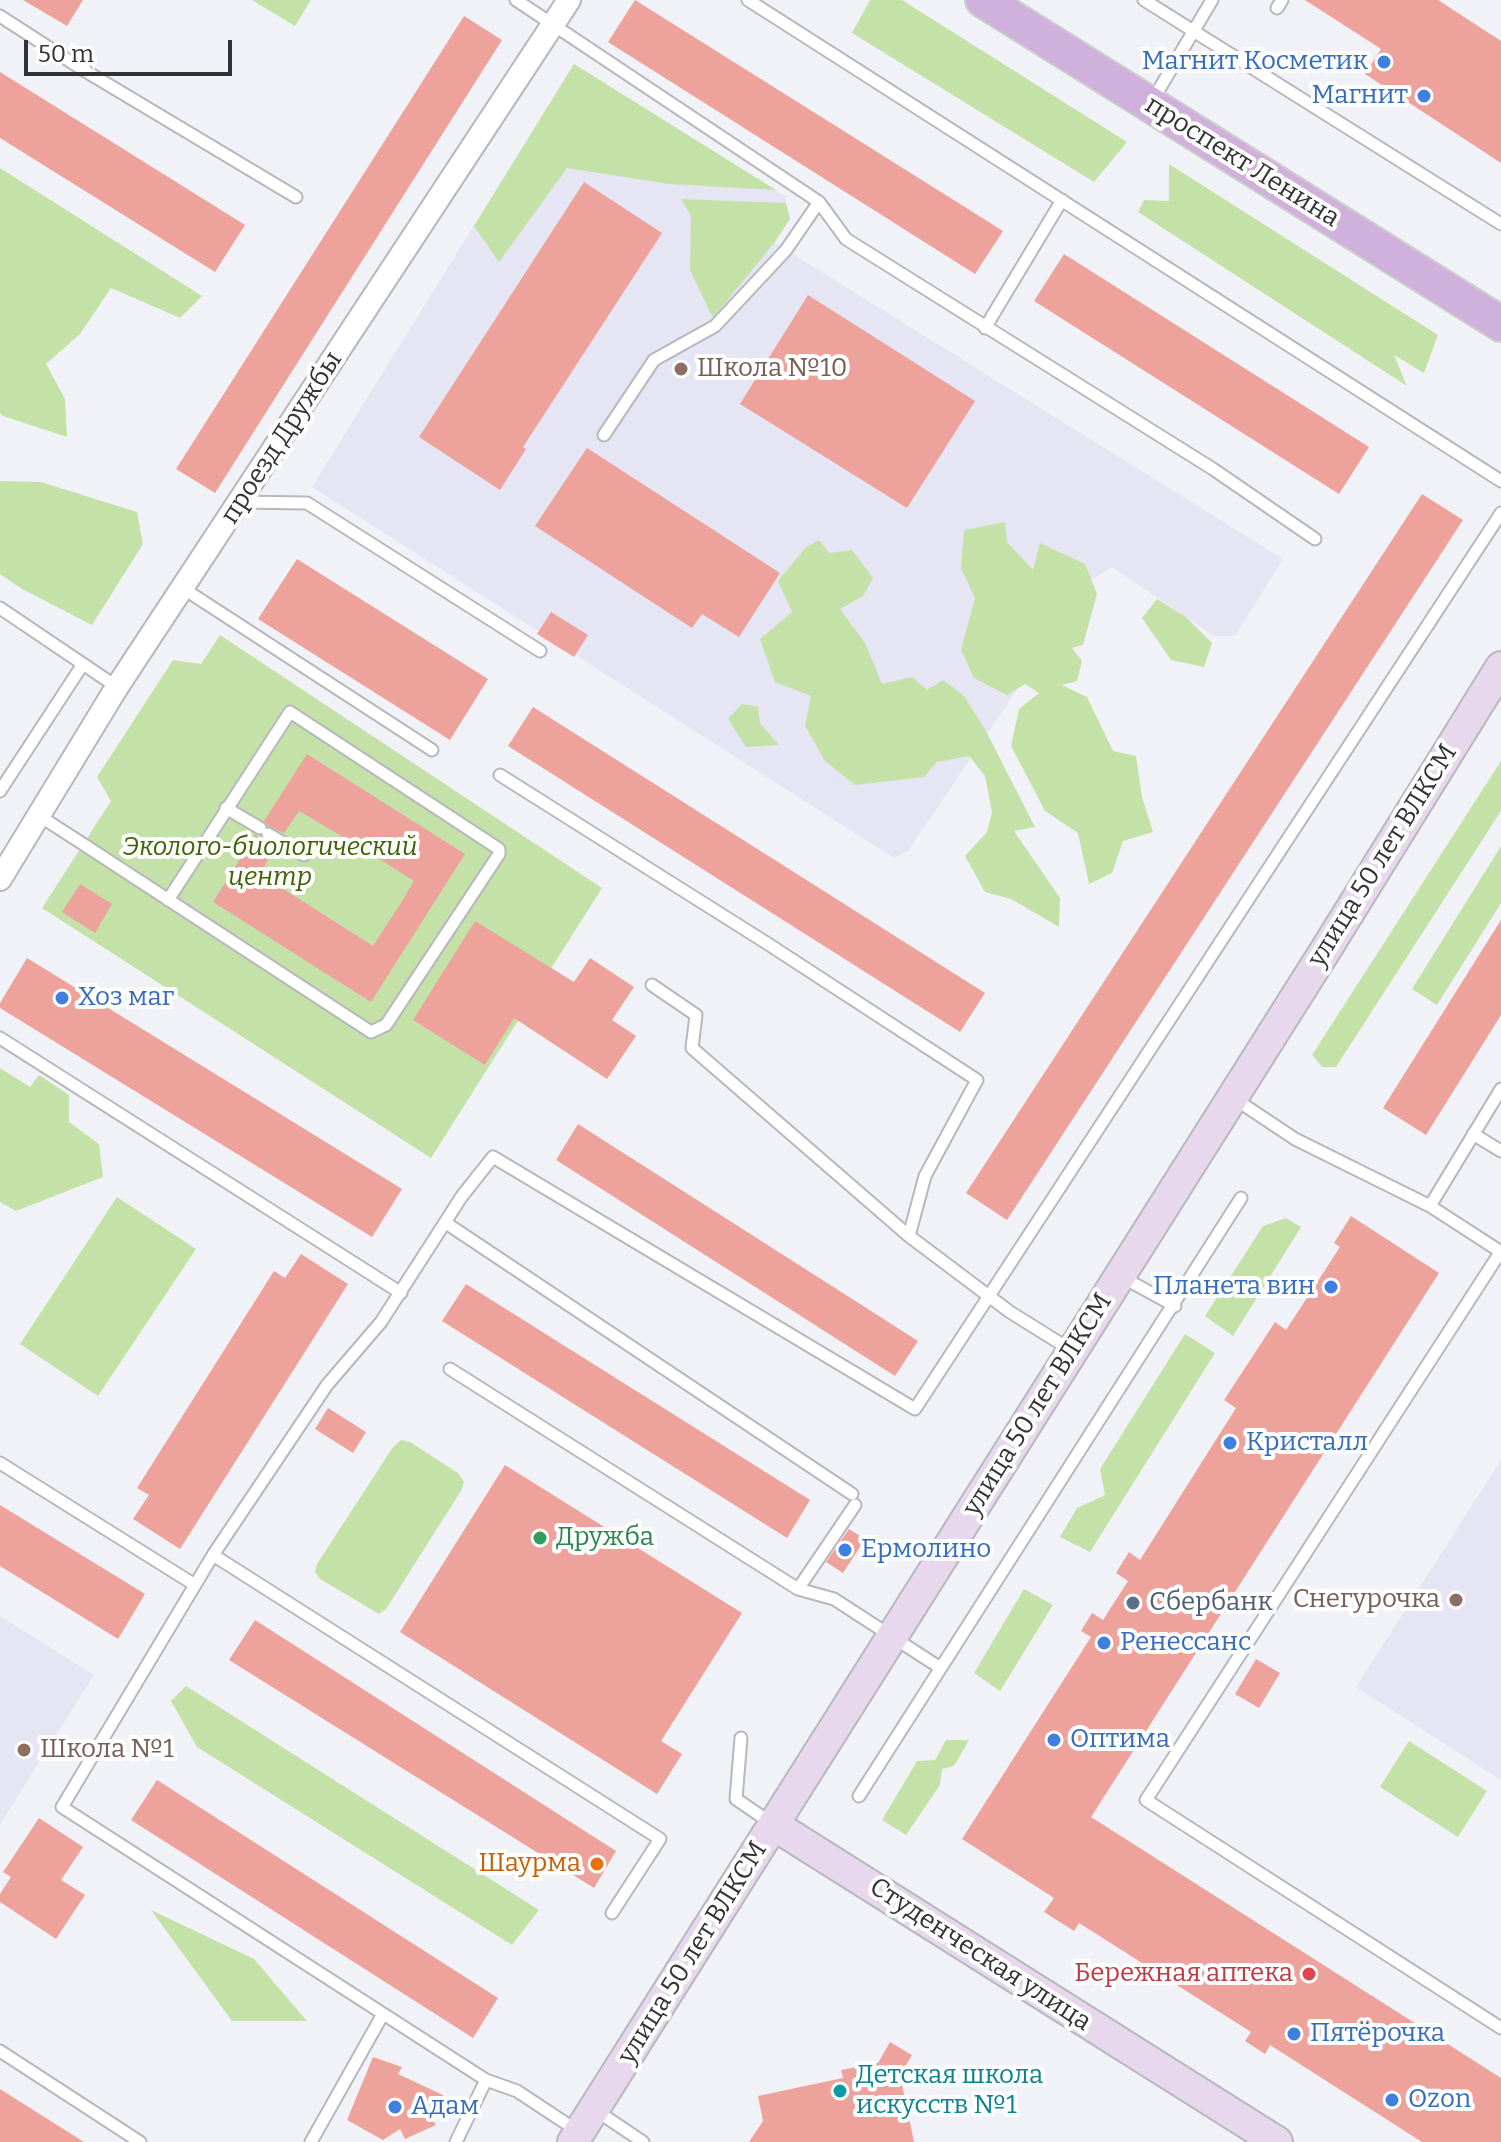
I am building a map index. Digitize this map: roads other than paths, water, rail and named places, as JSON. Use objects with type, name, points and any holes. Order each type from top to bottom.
[{"type":"main road","name":"проспект Ленина","points":[[983,0],[1501,324]]},
{"type":"main road","name":"улица 50 лет ВЛКСМ","points":[[582,2128],[1501,667]]},
{"type":"main road","name":"Студенческая улица","points":[[774,1825],[1277,2142]]},
{"type":"street","name":"проезд Дружбы","points":[[2,870],[117,687],[569,0]]},
{"type":"lane","points":[[516,0],[819,202],[846,239],[1213,469],[1315,539]]},
{"type":"lane","points":[[748,0],[1501,481]]},
{"type":"lane","points":[[1144,0],[1501,224]]},
{"type":"lane","points":[[1150,104],[1212,0]]},
{"type":"lane","points":[[0,16],[82,69],[296,197]]},
{"type":"lane","points":[[985,328],[1062,200]]},
{"type":"lane","points":[[604,435],[654,360],[715,326],[786,250],[819,202]]},
{"type":"lane","points":[[239,502],[307,503],[540,651]]},
{"type":"lane","points":[[643,2142],[582,2128],[517,2091],[486,2080],[62,1807],[213,1555],[327,1385],[381,1322],[462,1196],[493,1157],[915,1409],[1501,513]]},
{"type":"lane","points":[[184,589],[432,750]]},
{"type":"lane","points":[[0,608],[117,687]]},
{"type":"lane","points":[[0,791],[83,664]]},
{"type":"lane","points":[[38,815],[168,900],[371,1032],[386,1025],[499,852],[497,847],[292,712],[287,713],[168,900]]},
{"type":"lane","points":[[500,775],[977,1080],[925,1176],[909,1236]]},
{"type":"lane","points":[[226,808],[304,855]]},
{"type":"lane","points":[[652,985],[696,1015],[692,1048],[909,1236],[989,1297],[1072,1351]]},
{"type":"lane","points":[[0,1038],[401,1293]]},
{"type":"lane","points":[[1430,1206],[1501,1089]]},
{"type":"lane","points":[[1232,1097],[1295,1139],[1430,1206],[1501,1252],[1146,1800],[1501,2028]]},
{"type":"lane","points":[[1473,1134],[1501,1151]]},
{"type":"lane","points":[[859,1796],[939,1667],[1175,1306],[1241,1198]]},
{"type":"lane","points":[[446,1223],[854,1500],[798,1589]]},
{"type":"lane","points":[[1120,1276],[1175,1306]]},
{"type":"lane","points":[[450,1369],[798,1589],[834,1599],[939,1667]]},
{"type":"lane","points":[[0,1463],[195,1585]]},
{"type":"lane","points":[[213,1555],[660,1839],[612,1913]]},
{"type":"lane","name":"Студенческая улица","points":[[741,1738],[736,1799],[774,1825]]},
{"type":"lane","points":[[311,2142],[383,2014]]},
{"type":"lane","points":[[0,2051],[140,2142]]},
{"type":"lane","points":[[456,2142],[486,2080]]},
{"type":"place","name":"Магнит Косметик","points":[[1384,62]]},
{"type":"place","name":"Магнит","points":[[1424,96]]},
{"type":"place","name":"Школа №10","points":[[681,369]]},
{"type":"place","name":"Хоз маг","points":[[62,998]]},
{"type":"place","name":"Планета вин","points":[[1331,1287]]},
{"type":"place","name":"Кристалл","points":[[1230,1443]]},
{"type":"place","name":"Дружба","points":[[540,1538]]},
{"type":"place","name":"Ермолино","points":[[845,1550]]},
{"type":"place","name":"Снегурочка","points":[[1456,1600]]},
{"type":"place","name":"Сбербанк","points":[[1133,1603]]},
{"type":"place","name":"Ренессанс","points":[[1104,1643]]},
{"type":"place","name":"Оптима","points":[[1054,1740]]},
{"type":"place","name":"Школа №1","points":[[24,1750]]},
{"type":"place","name":"Шаурма","points":[[597,1864]]},
{"type":"place","name":"Бережная аптека","points":[[1309,1974]]},
{"type":"place","name":"Пятёрочка","points":[[1294,2034]]},
{"type":"place","name":"Детская школа искусств №1","points":[[840,2091]]},
{"type":"place","name":"Ozon","points":[[1392,2100]]},
{"type":"place","name":"Адам","points":[[395,2107]]},
{"type":"park label","name":"Эколого-биологический центр","points":[[270,863]]}]
